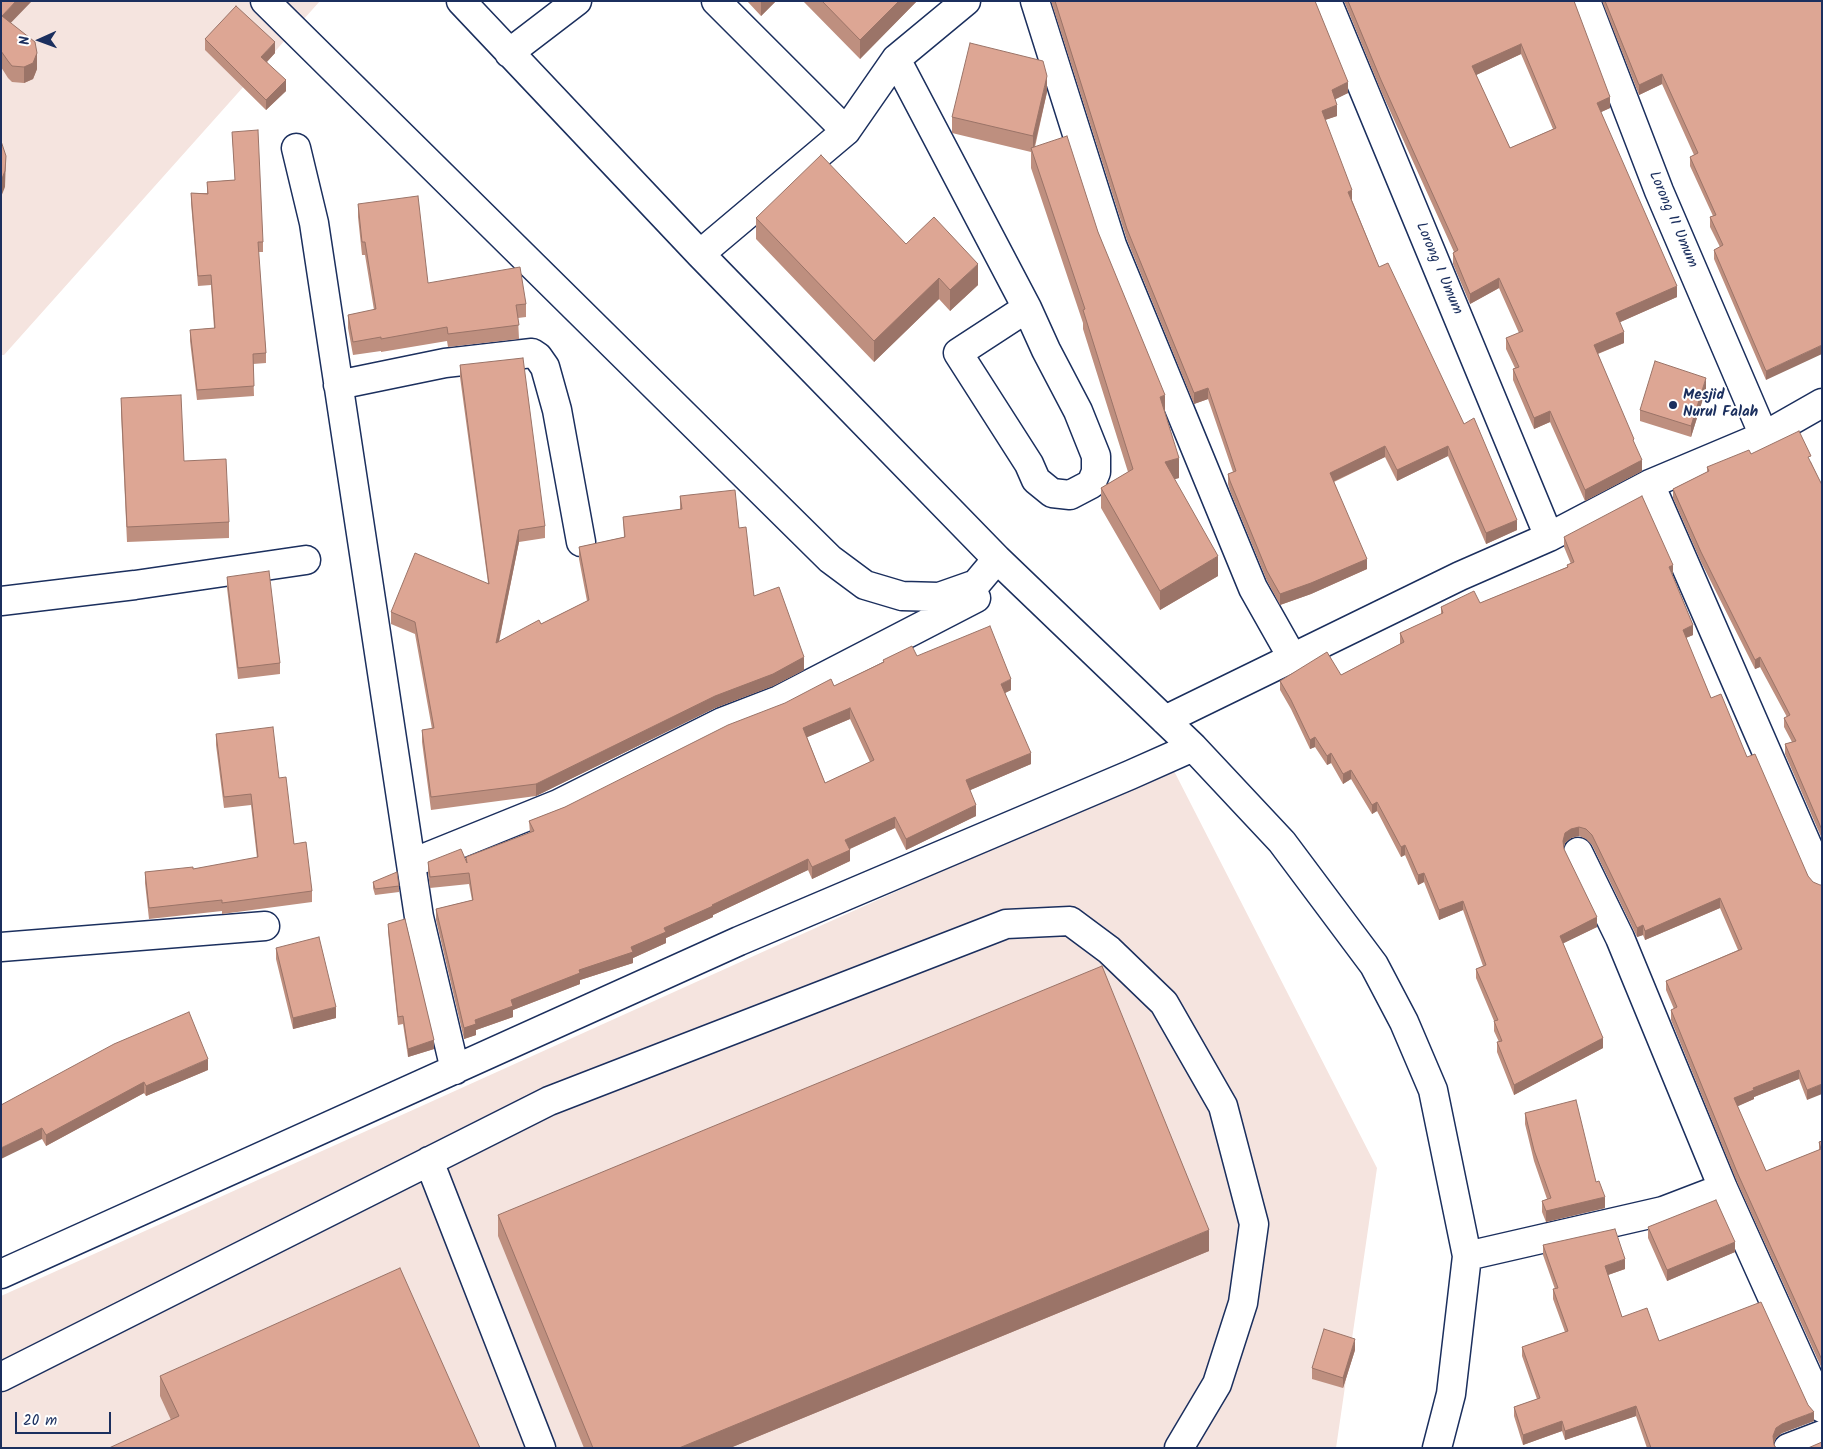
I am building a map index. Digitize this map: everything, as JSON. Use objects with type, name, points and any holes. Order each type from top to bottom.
[{"type":"street","points":[[265,1],[830,558],[865,585],[902,596],[938,597],[976,584],[997,559]]},
{"type":"street","points":[[461,1],[700,254],[997,559],[1193,747],[1282,842],[1374,965],[1404,1022],[1433,1090],[1467,1256],[1451,1394],[1439,1446]]},
{"type":"street","points":[[509,53],[577,1]]},
{"type":"street","points":[[716,1],[846,131]]},
{"type":"street","points":[[700,254],[846,131],[896,59],[966,1]]},
{"type":"street","points":[[1035,1],[1112,245],[1254,588],[1292,657]]},
{"type":"street","name":"Lorong I Umum","points":[[1327,1],[1549,537]]},
{"type":"street","name":"Lorong II Umum","points":[[1586,1],[1659,191],[1764,436]]},
{"type":"street","points":[[896,59],[1027,308],[1046,350],[1078,411],[1096,456],[1096,472],[1091,484],[1070,495],[1052,493],[1036,480],[1029,464],[958,353],[1027,308]]},
{"type":"street","points":[[296,148],[314,223],[419,917],[455,1070]]},
{"type":"street","points":[[338,385],[445,363],[532,353],[538,357],[545,367],[557,410],[581,542]]},
{"type":"street","points":[[1166,720],[1460,576],[1549,537],[1650,484],[1764,436],[1822,403]]},
{"type":"street","points":[[1650,484],[1822,880]]},
{"type":"street","points":[[1,601],[135,586],[306,560]]},
{"type":"street","points":[[412,863],[558,804],[722,722],[779,700],[1016,577]]},
{"type":"street","points":[[1,1274],[739,941],[1193,747]]},
{"type":"street","points":[[1578,852],[1620,938],[1724,1188],[1822,1408]]},
{"type":"street","points":[[1,1377],[549,1101],[1006,924],[1070,921],[1109,950],[1164,1003],[1223,1106],[1254,1224],[1243,1303],[1217,1384],[1180,1448]]},
{"type":"street","points":[[1,947],[266,926]]},
{"type":"street","points":[[429,1161],[540,1448]]},
{"type":"street","points":[[1467,1256],[1663,1211],[1724,1188]]},
{"type":"street","points":[[1788,1448],[1822,1435]]},
{"type":"shaded area","points":[[1,1],[320,1],[4,355],[1,355]]},
{"type":"shaded area","points":[[1172,767],[1377,1168],[1336,1448],[1,1448],[1,1296]]},
{"type":"building","points":[[1,1],[16,1],[2,16],[35,42],[37,53],[33,63],[24,67],[12,66],[1,51]]},
{"type":"building","points":[[822,1],[899,1],[860,40]]},
{"type":"building","points":[[1055,1],[1315,1],[1348,82],[1332,90],[1337,105],[1322,111],[1352,190],[1348,192],[1379,267],[1388,263],[1464,424],[1474,418],[1517,520],[1486,533],[1448,446],[1397,470],[1385,446],[1330,473],[1367,559],[1280,594],[1267,571],[1230,481],[1228,474],[1236,471],[1208,388],[1194,393],[1127,229]]},
{"type":"building","points":[[1348,1],[1574,1],[1610,97],[1597,103],[1677,286],[1616,313],[1624,332],[1594,345],[1642,460],[1585,490],[1550,411],[1534,418],[1513,369],[1519,367],[1506,338],[1523,331],[1499,278],[1470,294],[1453,253],[1458,250],[1381,80]],"holes":[[[1521,44],[1556,128],[1510,148],[1472,66]]]},
{"type":"building","points":[[1605,1],[1822,1],[1822,345],[1766,371],[1714,250],[1723,245],[1710,217],[1716,215],[1690,157],[1698,153],[1662,74],[1639,85]]},
{"type":"building","points":[[236,6],[275,42],[261,57],[286,80],[266,100],[205,39]]},
{"type":"building","points":[[970,43],[1043,61],[1047,76],[1033,136],[952,117]]},
{"type":"building","points":[[258,130],[263,242],[258,242],[266,353],[253,354],[254,386],[197,390],[190,330],[215,328],[211,275],[198,276],[191,193],[208,194],[207,182],[235,180],[232,132]]},
{"type":"building","points":[[1067,136],[1098,232],[1165,395],[1160,397],[1179,458],[1165,462],[1218,556],[1160,591],[1101,488],[1133,469],[1083,310],[1085,309],[1031,148]]},
{"type":"building","points":[[1,141],[6,156],[5,171],[1,181]]},
{"type":"building","points":[[821,155],[906,244],[934,217],[978,264],[950,290],[939,278],[874,341],[756,218]]},
{"type":"building","points":[[418,196],[428,283],[520,267],[526,304],[516,305],[519,325],[448,334],[447,327],[353,342],[348,315],[376,309],[365,242],[362,242],[358,204]]},
{"type":"building","points":[[523,358],[545,526],[519,530],[496,643],[539,620],[541,624],[589,600],[579,547],[625,537],[623,517],[682,509],[680,496],[735,490],[739,528],[746,527],[754,596],[779,587],[804,657],[773,674],[715,696],[536,784],[431,797],[422,730],[434,728],[415,622],[391,612],[415,553],[489,584],[460,365]]},
{"type":"building","name":"Mesjid Nurul Falah","points":[[1655,361],[1706,378],[1691,426],[1640,410]]},
{"type":"building","points":[[181,395],[184,461],[226,459],[229,522],[127,527],[121,398]]},
{"type":"building","points":[[1799,431],[1811,456],[1808,457],[1822,485],[1822,830],[1785,744],[1796,741],[1784,718],[1790,715],[1760,657],[1755,660],[1701,552],[1673,489],[1709,471],[1707,467],[1749,450],[1751,454]]},
{"type":"building","points":[[1642,496],[1673,565],[1669,567],[1693,625],[1683,630],[1711,698],[1721,694],[1747,757],[1755,754],[1808,876],[1813,882],[1822,885],[1822,1084],[1807,1090],[1799,1070],[1753,1088],[1754,1090],[1734,1098],[1766,1171],[1821,1149],[1819,1142],[1822,1141],[1822,1360],[1737,1172],[1671,1010],[1677,1007],[1666,981],[1742,949],[1720,898],[1645,931],[1643,925],[1637,928],[1592,835],[1586,829],[1579,827],[1565,833],[1564,849],[1597,917],[1560,936],[1603,1038],[1514,1085],[1497,1042],[1502,1041],[1494,1021],[1498,1020],[1476,969],[1486,965],[1463,901],[1439,910],[1424,873],[1418,875],[1405,845],[1401,847],[1377,802],[1372,805],[1351,770],[1343,774],[1331,753],[1327,756],[1315,737],[1310,740],[1280,681],[1327,652],[1341,675],[1404,642],[1400,633],[1443,613],[1441,607],[1474,591],[1480,603],[1568,567],[1567,565],[1574,562],[1564,537]]},
{"type":"building","points":[[269,571],[280,663],[238,668],[227,577]]},
{"type":"building","points":[[990,626],[1011,679],[1001,684],[1031,753],[966,780],[976,805],[906,839],[895,817],[845,840],[850,850],[812,867],[808,859],[664,928],[666,932],[631,947],[633,952],[579,970],[580,973],[511,1000],[513,1006],[475,1020],[476,1024],[464,1028],[436,909],[473,900],[469,873],[430,877],[428,862],[461,849],[467,863],[466,857],[534,831],[529,821],[565,807],[728,725],[785,703],[831,679],[834,686],[912,646],[917,656]],"holes":[[[850,708],[874,760],[825,783],[803,728]]]},
{"type":"building","points":[[273,727],[279,778],[286,777],[294,844],[306,842],[312,891],[222,903],[222,900],[149,908],[145,872],[193,867],[193,869],[258,857],[251,794],[224,797],[216,734]]},
{"type":"building","points":[[397,872],[399,886],[375,889],[373,882]]},
{"type":"building","points":[[405,919],[434,1040],[408,1049],[403,1016],[398,1017],[388,924]]},
{"type":"building","points":[[319,937],[336,1007],[293,1018],[276,948]]},
{"type":"building","points":[[1102,966],[1209,1230],[679,1448],[593,1448],[498,1215]]},
{"type":"building","points":[[189,1012],[208,1059],[146,1086],[144,1082],[46,1135],[42,1128],[1,1148],[1,1105],[114,1044]]},
{"type":"building","points":[[1576,1100],[1596,1182],[1599,1181],[1605,1197],[1546,1211],[1542,1201],[1551,1198],[1534,1150],[1525,1113]]},
{"type":"building","points":[[1716,1200],[1735,1242],[1667,1270],[1648,1227]]},
{"type":"building","points":[[1615,1229],[1625,1259],[1605,1266],[1622,1317],[1647,1308],[1659,1341],[1761,1302],[1808,1405],[1814,1412],[1776,1428],[1773,1436],[1776,1448],[1651,1448],[1636,1406],[1565,1431],[1562,1421],[1523,1435],[1514,1407],[1540,1398],[1522,1347],[1568,1331],[1553,1289],[1558,1288],[1543,1245]]},
{"type":"building","points":[[400,1268],[480,1448],[109,1448],[179,1416],[160,1376]]},
{"type":"building","points":[[1324,1329],[1355,1339],[1343,1378],[1312,1368]]},
{"type":"building","points":[[1822,1442],[1822,1448],[1808,1448]]},
{"type":"place","name":"Mesjid Nurul Falah","points":[[1673,405]]}]
